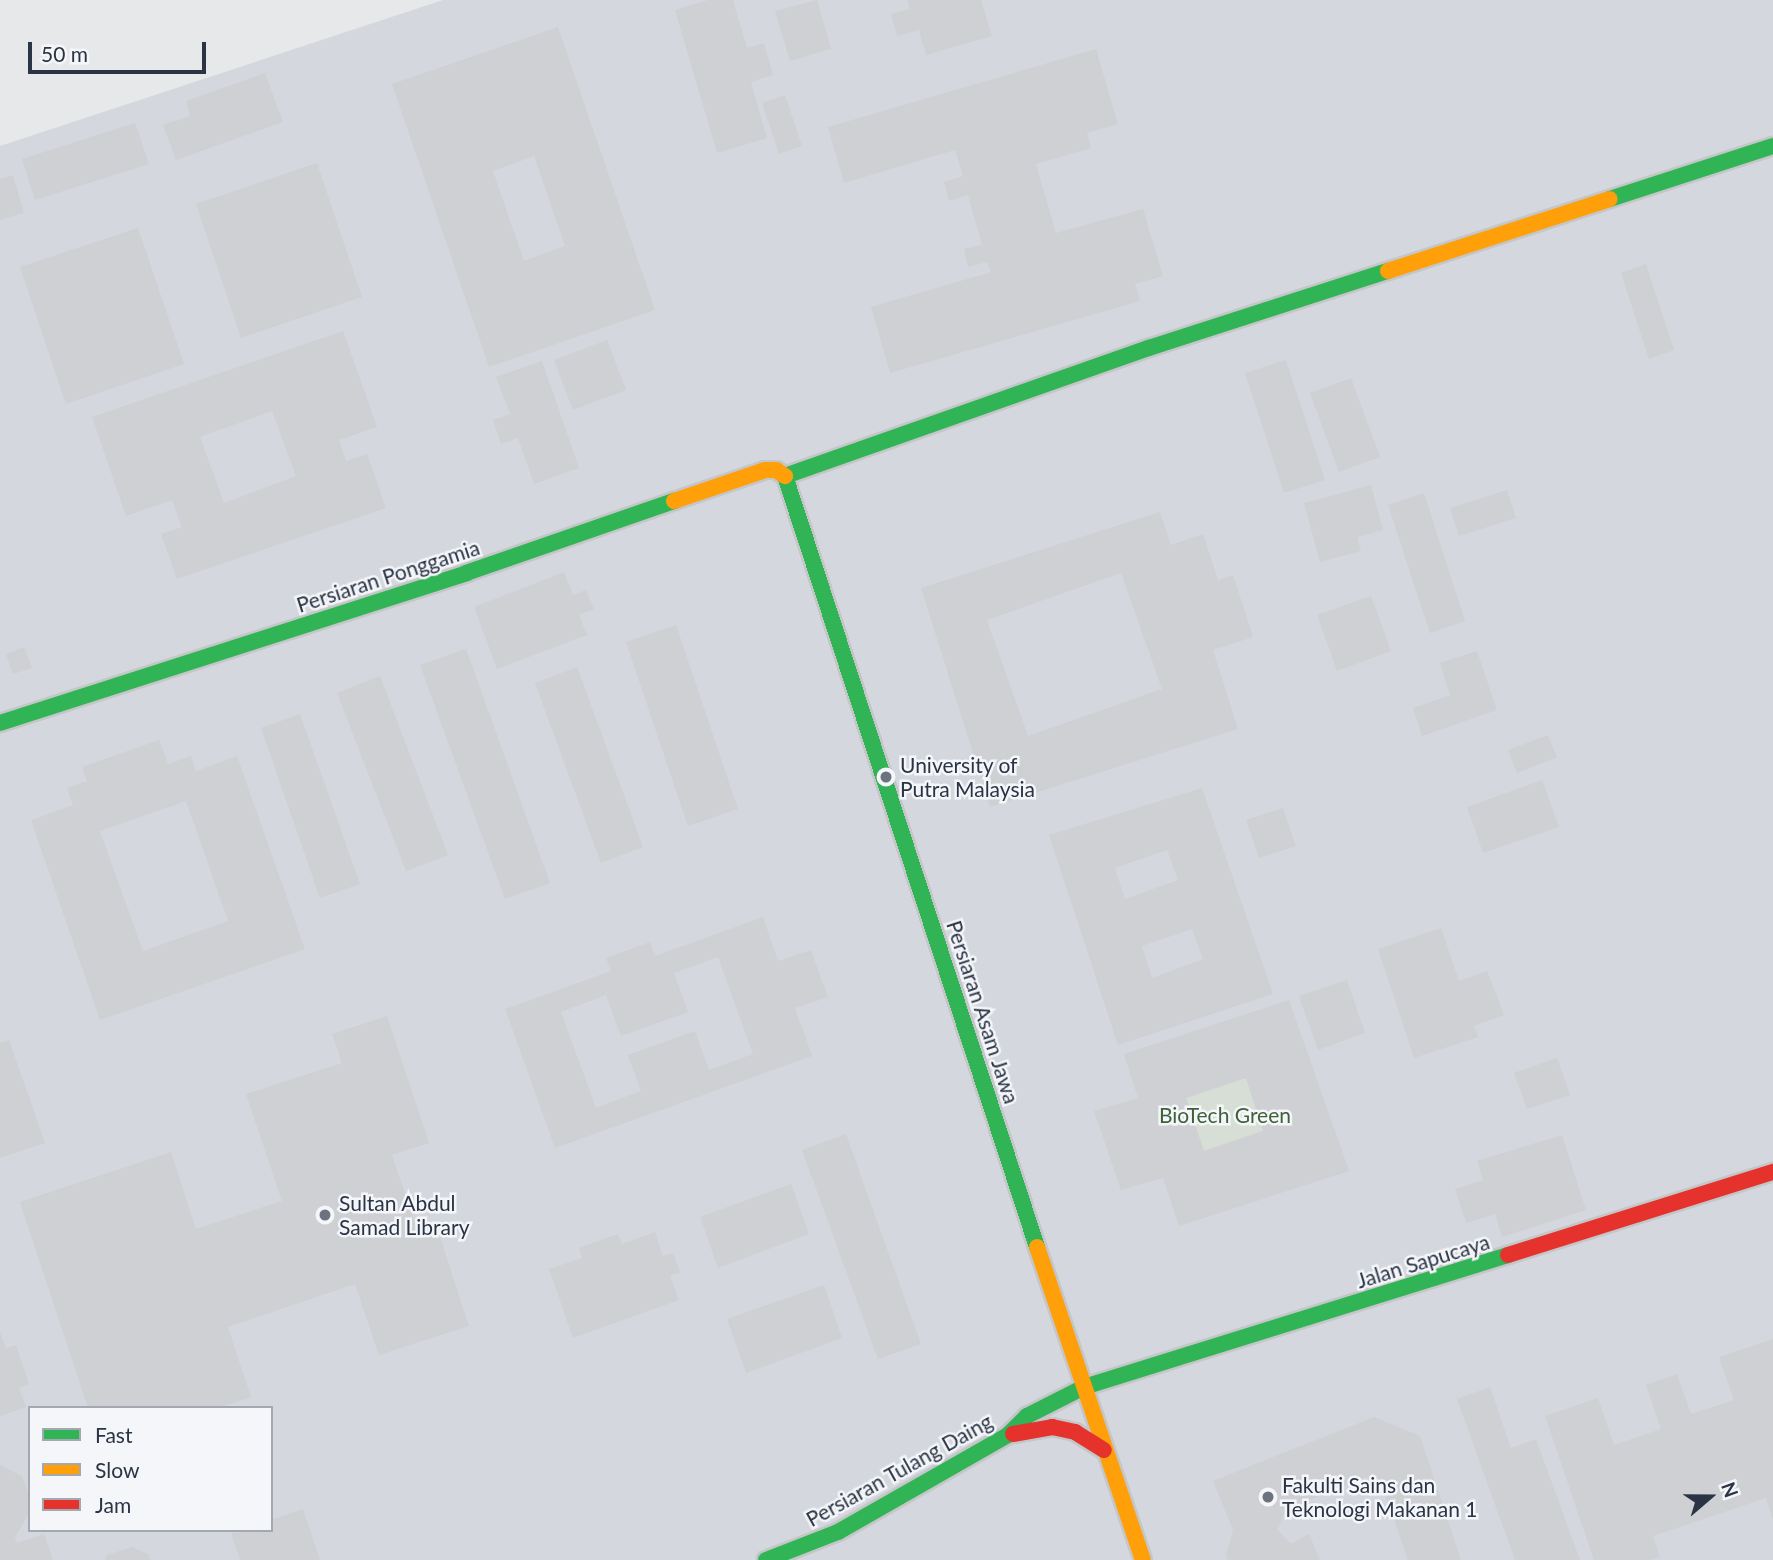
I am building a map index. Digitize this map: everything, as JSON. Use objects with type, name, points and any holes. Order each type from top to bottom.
[{"type":"street","points":[[785,476],[1149,348],[1773,146]]},
{"type":"street","name":"Persiaran Ponggamia","points":[[0,723],[429,585],[765,470],[776,470],[785,476]]},
{"type":"street","name":"Persiaran Asam Jawa","points":[[785,476],[1104,1450],[1143,1560]]},
{"type":"street","name":"Jalan Sapucaya","points":[[1084,1387],[1773,1172]]},
{"type":"street","name":"Persiaran Tulang Daing","points":[[766,1560],[838,1532],[1008,1435],[1027,1416],[1084,1387]]},
{"type":"street","points":[[1008,1435],[1052,1427],[1075,1432],[1104,1450]]},
{"type":"shaded area","name":"University of Putra Malaysia","points":[[443,0],[1773,0],[1773,1560],[0,1560],[0,146]]},
{"type":"green space","name":"BioTech Green","points":[[1246,1078],[1263,1131],[1204,1151],[1186,1098]]},
{"type":"building","points":[[708,0],[733,0],[747,48],[764,43],[773,75],[751,82],[767,138],[717,153],[675,10]]},
{"type":"building","points":[[817,0],[831,49],[790,61],[775,11]]},
{"type":"building","points":[[907,0],[981,0],[992,36],[926,55],[919,30],[897,36],[891,14],[910,9]]},
{"type":"building","points":[[558,27],[655,310],[489,367],[392,84]],"holes":[[[534,156],[565,246],[524,261],[493,171]]]},
{"type":"building","points":[[1096,49],[1118,124],[1087,133],[1091,148],[1036,164],[1056,233],[1143,209],[1163,276],[1135,284],[1140,301],[890,373],[871,307],[991,272],[987,262],[968,267],[964,249],[982,245],[968,195],[949,201],[944,182],[963,176],[955,150],[844,183],[828,127]]},
{"type":"building","points":[[265,73],[283,122],[176,160],[163,125],[190,116],[186,101]]},
{"type":"building","points":[[785,95],[802,146],[779,154],[762,103]]},
{"type":"building","points":[[135,123],[149,164],[35,200],[22,159]]},
{"type":"building","points":[[317,163],[362,297],[241,338],[196,204]]},
{"type":"building","points":[[13,175],[24,213],[0,220],[0,179]]},
{"type":"building","points":[[138,228],[184,364],[66,404],[20,267]]},
{"type":"building","points":[[1646,264],[1674,350],[1649,359],[1621,273]]},
{"type":"building","points":[[343,331],[377,427],[339,440],[346,461],[367,454],[386,508],[177,579],[161,534],[182,527],[172,500],[126,516],[92,417]],"holes":[[[272,411],[296,476],[224,503],[200,437]]]},
{"type":"building","points":[[607,340],[626,390],[573,410],[554,360]]},
{"type":"building","points":[[1286,360],[1325,480],[1284,493],[1245,373]]},
{"type":"building","points":[[542,361],[579,468],[534,484],[518,438],[501,444],[493,420],[510,414],[496,377]]},
{"type":"building","points":[[1351,378],[1380,457],[1339,472],[1310,393]]},
{"type":"building","points":[[1371,485],[1383,530],[1357,537],[1361,551],[1320,562],[1304,503]]},
{"type":"building","points":[[1507,490],[1516,518],[1459,536],[1450,508]]},
{"type":"building","points":[[1424,493],[1465,621],[1430,633],[1388,505]]},
{"type":"building","points":[[1160,512],[1171,545],[1203,534],[1218,580],[1233,575],[1253,637],[1213,650],[1238,729],[990,807],[921,588]],"holes":[[[1121,573],[1162,689],[1028,736],[987,620]]]},
{"type":"building","points":[[564,572],[573,595],[586,590],[594,609],[579,615],[587,635],[497,669],[474,607]]},
{"type":"building","points":[[1371,596],[1391,651],[1337,671],[1317,615]]},
{"type":"building","points":[[676,625],[738,809],[688,826],[626,642]]},
{"type":"building","points":[[24,647],[32,668],[13,674],[6,654]]},
{"type":"building","points":[[466,649],[550,883],[505,899],[420,665]]},
{"type":"building","points":[[1477,651],[1497,710],[1422,736],[1413,708],[1450,695],[1440,663]]},
{"type":"building","points":[[577,667],[643,847],[601,863],[535,683]]},
{"type":"building","points":[[380,676],[448,855],[406,871],[337,693]]},
{"type":"building","points":[[300,714],[360,884],[320,898],[261,728]]},
{"type":"building","points":[[1548,735],[1557,757],[1517,773],[1508,750]]},
{"type":"building","points":[[159,740],[168,764],[191,756],[196,771],[237,756],[305,949],[100,1020],[31,820],[73,805],[67,788],[87,781],[82,767]],"holes":[[[186,801],[228,921],[143,951],[100,831]]]},
{"type":"building","points":[[1542,780],[1559,827],[1483,853],[1467,807]]},
{"type":"building","points":[[1202,788],[1273,994],[1118,1045],[1049,835]],"holes":[[[1167,850],[1178,880],[1125,899],[1115,868]],[[1192,929],[1203,959],[1152,978],[1142,946]]]},
{"type":"building","points":[[1283,808],[1296,846],[1259,858],[1246,820]]},
{"type":"building","points":[[763,917],[778,961],[811,950],[828,997],[795,1008],[812,1056],[555,1148],[505,1009],[611,971],[606,958],[650,942],[655,956]],"holes":[[[718,957],[753,1054],[709,1070],[695,1031],[628,1055],[641,1091],[596,1108],[561,1012],[606,995],[621,1036],[688,1012],[674,973]]]},
{"type":"building","points":[[1441,928],[1459,981],[1487,971],[1504,1015],[1474,1026],[1478,1037],[1414,1058],[1378,949]]},
{"type":"building","points":[[1347,980],[1365,1033],[1318,1050],[1299,996]]},
{"type":"building","points":[[1289,1000],[1349,1171],[1179,1226],[1163,1178],[1121,1190],[1094,1111],[1138,1098],[1124,1054]],"holes":[[[1246,1078],[1263,1131],[1204,1151],[1186,1098]]]},
{"type":"building","name":"Sultan Abdul Samad Library","points":[[387,1016],[429,1143],[392,1155],[420,1238],[438,1231],[469,1326],[379,1355],[355,1284],[228,1327],[251,1397],[224,1406],[87,1406],[20,1202],[171,1152],[196,1229],[282,1201],[246,1094],[342,1063],[332,1034]]},
{"type":"building","points":[[9,1040],[45,1143],[0,1158],[0,1043]]},
{"type":"building","points":[[1557,1058],[1570,1095],[1527,1109],[1514,1073]]},
{"type":"building","points":[[846,1134],[921,1344],[878,1359],[802,1150]]},
{"type":"building","points":[[1562,1135],[1586,1210],[1502,1237],[1495,1214],[1466,1223],[1455,1189],[1483,1180],[1477,1161]]},
{"type":"building","points":[[791,1184],[809,1234],[718,1268],[700,1217]]},
{"type":"building","points":[[655,1232],[663,1256],[673,1253],[680,1272],[670,1276],[679,1300],[573,1338],[549,1269],[582,1258],[579,1248],[618,1234],[622,1244]]},
{"type":"building","points":[[824,1285],[842,1338],[746,1373],[727,1319]]},
{"type":"building","points":[[0,1332],[6,1348],[16,1345],[29,1384],[19,1388],[26,1407],[0,1416]]},
{"type":"building","points":[[1773,1339],[1773,1520],[1766,1498],[1653,1536],[1660,1557],[1649,1560],[1594,1560],[1545,1416],[1598,1398],[1614,1445],[1661,1429],[1646,1385],[1677,1374],[1691,1414],[1734,1400],[1719,1357]]},
{"type":"building","points":[[1490,1387],[1511,1448],[1536,1439],[1580,1560],[1515,1560],[1457,1399]]},
{"type":"building","name":"Fakulti Sains dan Teknologi Makanan 1","points":[[1374,1417],[1420,1436],[1461,1560],[1408,1560],[1382,1485],[1366,1477],[1287,1509],[1277,1529],[1291,1544],[1309,1534],[1320,1560],[1228,1560],[1226,1555],[1233,1530],[1213,1481]]},
{"type":"building","points":[[0,1465],[22,1476],[28,1493],[28,1515],[15,1537],[17,1543],[44,1534],[53,1560],[0,1560]]},
{"type":"building","points":[[303,1509],[320,1560],[240,1560],[231,1533],[273,1532],[273,1519]]},
{"type":"building","points":[[132,1547],[148,1554],[150,1560],[105,1560],[107,1555]]},
{"type":"traffic: fast","points":[[1610,199],[1773,146]]},
{"type":"traffic: fast","points":[[785,476],[1149,348],[1388,271]]},
{"type":"traffic: fast","points":[[785,476],[1037,1247]]},
{"type":"traffic: fast","points":[[0,723],[466,573],[674,501]]},
{"type":"traffic: fast","points":[[766,1560],[838,1532],[1008,1435],[1027,1416],[1084,1387],[1508,1255]]},
{"type":"traffic: slow","points":[[1388,271],[1610,199]]},
{"type":"traffic: slow","points":[[674,501],[765,470],[776,470],[785,476]]},
{"type":"traffic: slow","points":[[1037,1247],[1143,1560]]},
{"type":"traffic: jam","points":[[1508,1255],[1773,1172]]},
{"type":"traffic: jam","points":[[1013,1434],[1052,1427],[1075,1432],[1104,1450]]},
{"type":"place","name":"University of Putra Malaysia","points":[[886,777]]},
{"type":"place","name":"Sultan Abdul Samad Library","points":[[325,1215]]},
{"type":"place","name":"Fakulti Sains dan Teknologi Makanan 1","points":[[1268,1497]]}]
